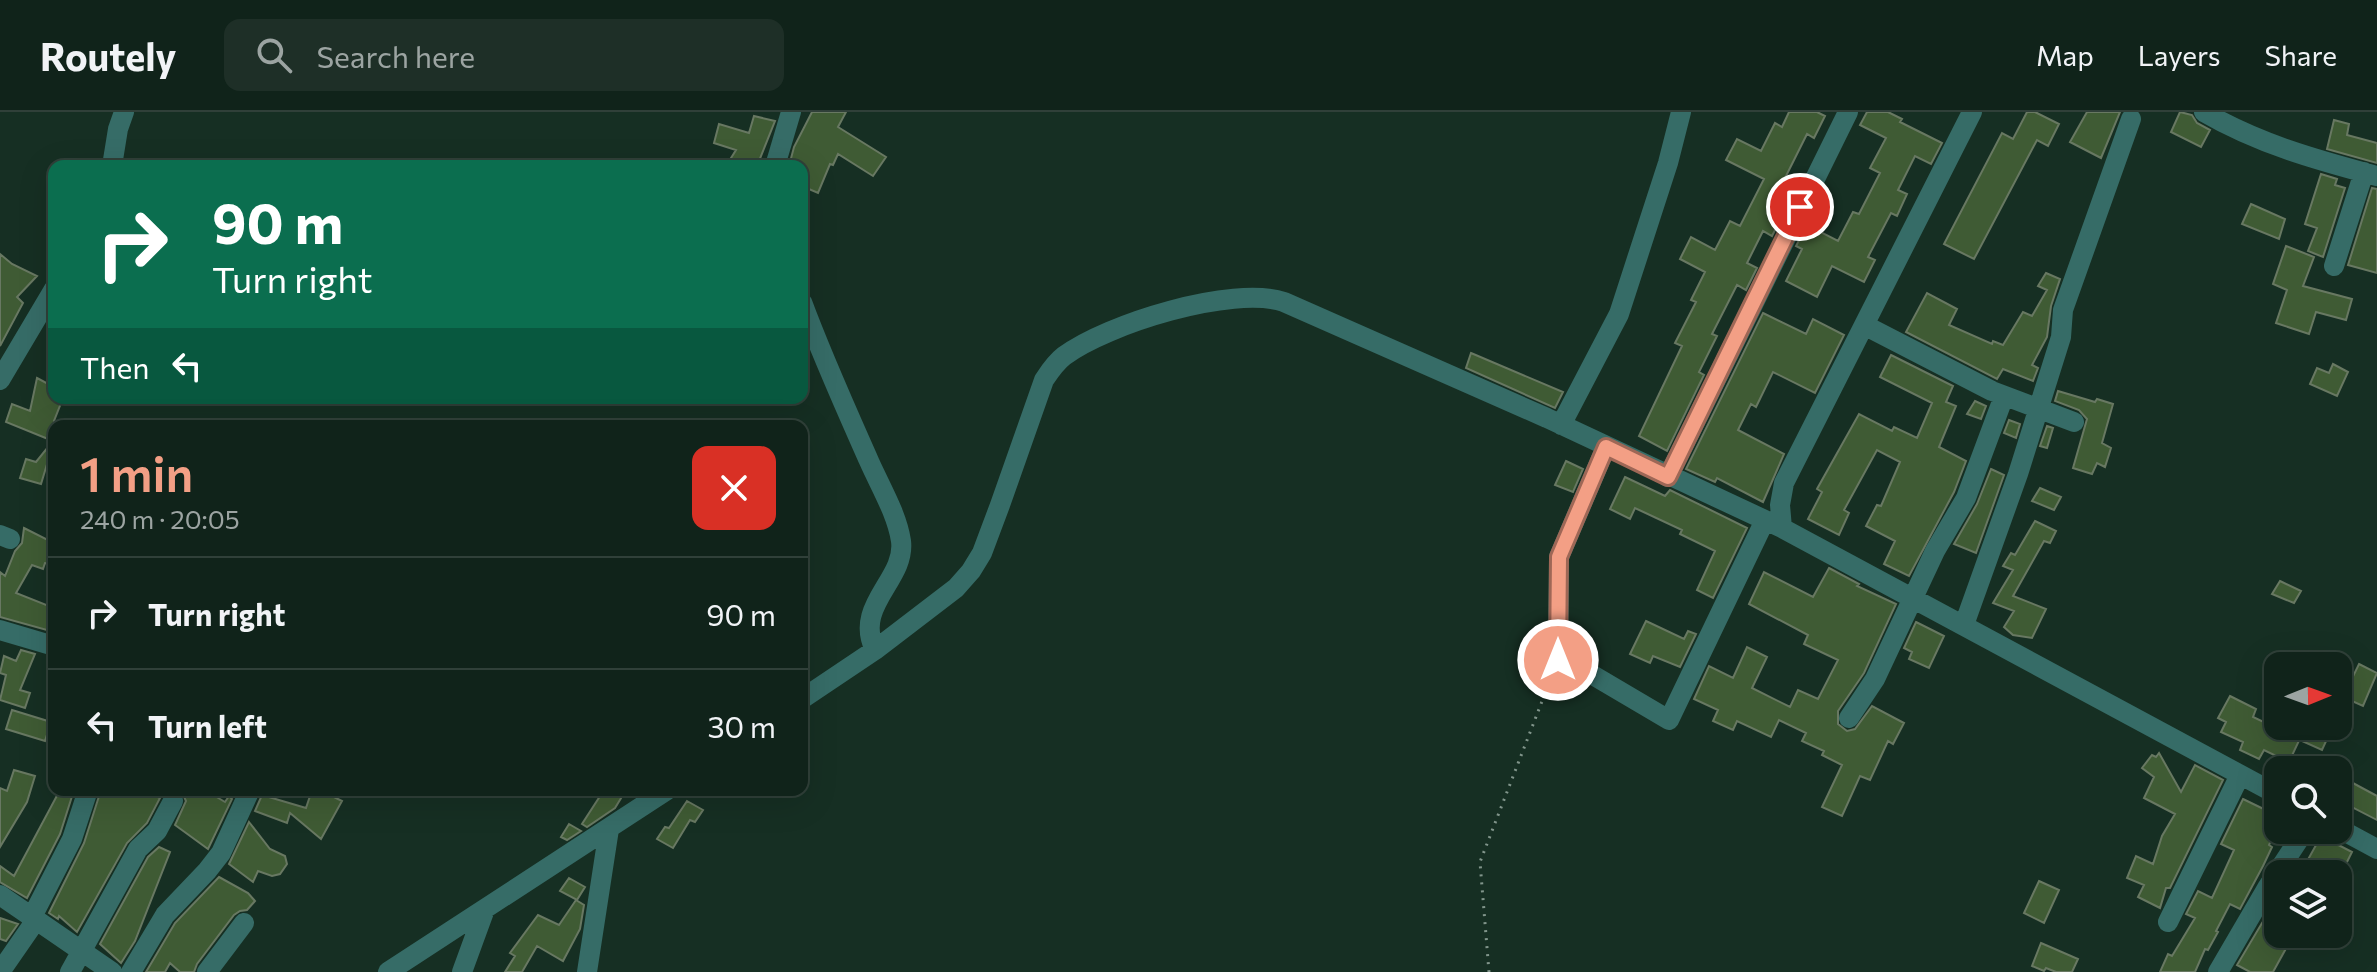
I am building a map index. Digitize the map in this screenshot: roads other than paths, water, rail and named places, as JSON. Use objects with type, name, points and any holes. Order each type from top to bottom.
[{"type":"street","points":[[113,160],[124,112]]},
{"type":"street","points":[[777,160],[791,112]]},
{"type":"street","points":[[1561,425],[1619,314],[1681,112]]},
{"type":"street","points":[[1668,477],[1848,112]]},
{"type":"street","points":[[1613,450],[1559,557],[1566,662],[1669,720],[1773,524],[1784,483],[1972,112]]},
{"type":"street","points":[[2204,112],[2230,127],[2295,154],[2370,174],[2334,266]]},
{"type":"street","points":[[1964,625],[2018,474],[2061,337],[2063,310],[2131,119]]},
{"type":"street","points":[[808,695],[875,650],[956,588],[971,571],[982,553],[1044,380],[1065,355],[1090,340],[1156,316],[1220,299],[1264,297],[1561,425],[1773,524],[2264,788]]},
{"type":"street","points":[[0,380],[48,299]]},
{"type":"street","points":[[808,318],[893,514],[901,545],[892,574],[868,622],[868,636],[875,650]]},
{"type":"street","points":[[1864,325],[2004,396],[2074,422]]},
{"type":"street","points":[[1849,718],[1875,679],[1935,551],[1973,482],[2004,396]]},
{"type":"street","points":[[0,630],[48,644]]},
{"type":"street","points":[[2168,922],[2240,775]]},
{"type":"street","points":[[0,972],[34,918],[72,839],[86,796]]},
{"type":"street","points":[[131,972],[165,915],[221,853],[247,796]]},
{"type":"street","points":[[388,972],[658,796]]},
{"type":"street","points":[[70,972],[138,849],[157,831],[173,801]]},
{"type":"street","points":[[587,972],[609,829]]},
{"type":"street","points":[[2352,836],[2377,849]]},
{"type":"street","points":[[2218,972],[2296,844]]},
{"type":"street","points":[[0,895],[112,972]]},
{"type":"street","points":[[462,972],[485,909]]},
{"type":"street","points":[[207,972],[244,923]]}]
